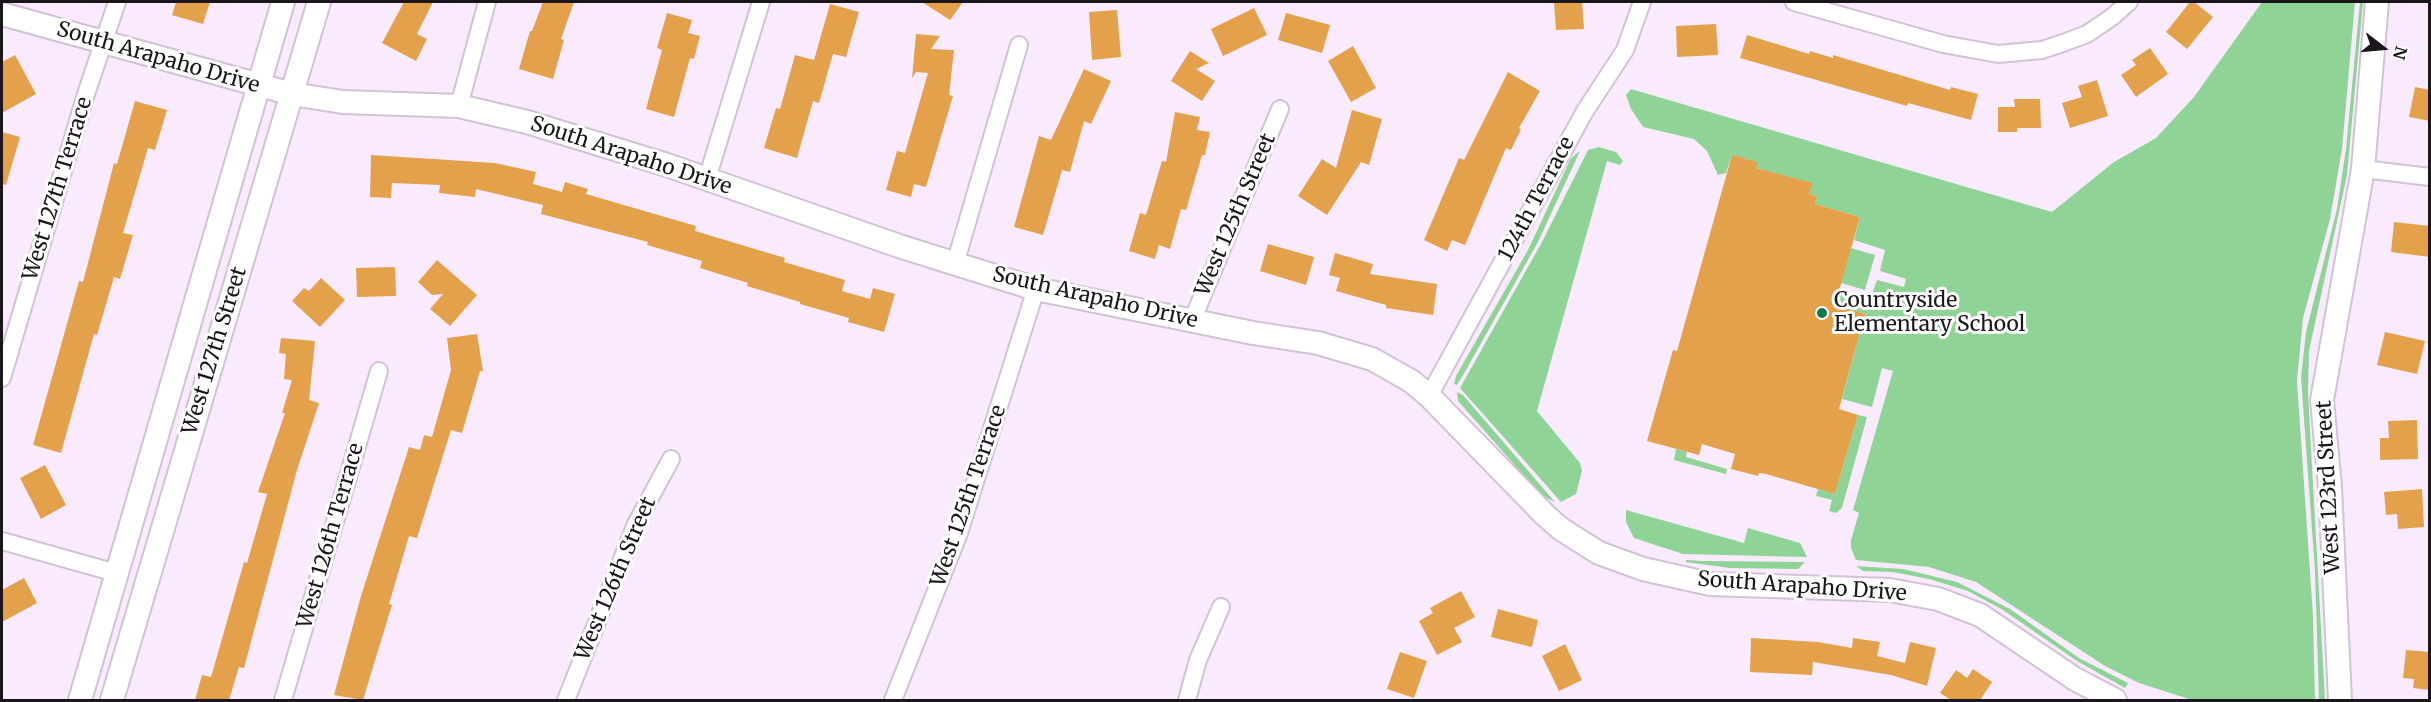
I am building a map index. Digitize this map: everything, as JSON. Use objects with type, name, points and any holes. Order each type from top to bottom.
[{"type":"street","name":"West 127th Terrace","points":[[2,378],[86,94],[117,2]]},
{"type":"street","name":"West 127th Street","points":[[80,700],[283,2]]},
{"type":"street","name":"West 127th Street","points":[[112,700],[319,2]]},
{"type":"street","points":[[459,106],[487,2]]},
{"type":"street","points":[[707,179],[761,2]]},
{"type":"street","name":"124th Terrace","points":[[1429,396],[1586,111],[1625,50],[1642,2]]},
{"type":"street","points":[[1794,2],[1943,44],[1998,54],[2042,50],[2063,44],[2087,34],[2129,2]]},
{"type":"street","name":"West 123rd Street","points":[[2340,700],[2330,487],[2322,400],[2363,169],[2377,2]]},
{"type":"street","name":"South Arapaho Drive","points":[[2,14],[257,86],[343,102],[459,106],[538,125],[1036,289],[1318,344],[1372,359],[1411,381],[1429,396],[1545,515],[1561,529],[1599,552],[1643,569],[1710,584],[1890,590],[1938,599],[1980,615],[2110,700]]},
{"type":"street","points":[[955,264],[1019,45]]},
{"type":"street","name":"West 125th Street","points":[[1192,321],[1280,109]]},
{"type":"street","points":[[2363,169],[2430,177]]},
{"type":"street","name":"West 125th Terrace","points":[[893,700],[959,533],[1036,289]]},
{"type":"street","name":"West 126th Terrace","points":[[283,700],[379,371]]},
{"type":"street","name":"West 126th Street","points":[[566,700],[636,524],[671,459]]},
{"type":"street","points":[[2,541],[116,573]]},
{"type":"street","points":[[1187,700],[1198,660],[1221,607]]},
{"type":"green space","points":[[2262,2],[2355,2],[2342,149],[2330,219],[2303,318],[2297,381],[2313,616],[2315,700],[2192,700],[2139,683],[2105,666],[1976,582],[1929,567],[1856,560],[1851,548],[1851,540],[1859,513],[1853,510],[1893,371],[1882,368],[1872,407],[1842,399],[1865,314],[1825,302],[1832,290],[1870,300],[1877,280],[1904,287],[1906,279],[1880,271],[1885,250],[1854,240],[1860,217],[1815,204],[1817,196],[1809,194],[1812,183],[1756,168],[1757,162],[1732,155],[1726,173],[1718,175],[1707,151],[1694,139],[1643,127],[1631,109],[1626,95],[1631,89],[2052,212],[2114,162],[2156,138],[2194,97]]},
{"type":"green space","points":[[2360,2],[2363,2],[2347,175],[2309,351],[2308,394],[2325,700],[2319,700],[2315,571],[2301,377],[2306,332],[2337,209],[2346,149]]},
{"type":"green space","points":[[1599,147],[1616,152],[1623,161],[1620,165],[1607,161],[1537,411],[1580,463],[1582,471],[1576,494],[1561,502],[1460,388],[1542,242],[1588,150]]},
{"type":"green space","points":[[1580,151],[1538,242],[1466,370],[1457,385],[1454,384],[1456,376],[1528,250],[1571,158]]},
{"type":"green space","points":[[1851,248],[1875,255],[1865,290],[1841,283]]},
{"type":"green space","points":[[1457,392],[1463,395],[1555,502],[1542,496],[1458,401]]},
{"type":"green space","points":[[1858,415],[1867,417],[1842,508],[1836,513],[1829,511],[1832,500],[1816,496],[1818,489],[1835,494]]},
{"type":"green space","points":[[1676,449],[1687,452],[1686,457],[1727,469],[1726,474],[1674,460]]},
{"type":"green space","points":[[1626,510],[1744,543],[1748,528],[1800,543],[1807,557],[1683,554],[1634,538],[1626,522]]},
{"type":"green space","points":[[1686,560],[1805,562],[1798,569],[1730,568],[1686,562]]},
{"type":"green space","points":[[1856,566],[1903,569],[1957,582],[2010,609],[2079,658],[2128,683],[2125,688],[2077,661],[2003,610],[1968,591],[1929,579],[1893,572],[1863,571]]},
{"type":"building","points":[[176,2],[210,2],[203,24],[172,15]]},
{"type":"building","points":[[404,2],[433,2],[417,34],[427,39],[416,61],[382,43]]},
{"type":"building","points":[[543,2],[574,2],[561,39],[564,40],[553,79],[519,69],[530,31],[532,31]]},
{"type":"building","points":[[922,2],[963,2],[950,20]]},
{"type":"building","points":[[1554,2],[1582,2],[1584,29],[1556,30]]},
{"type":"building","points":[[2190,2],[2194,2],[2213,17],[2187,49],[2166,32]]},
{"type":"building","points":[[830,4],[859,12],[846,57],[833,54],[819,103],[813,101],[797,158],[764,148],[776,108],[780,109],[795,55],[814,60]]},
{"type":"building","points":[[1254,8],[1267,35],[1223,56],[1211,29]]},
{"type":"building","points":[[1117,10],[1121,57],[1092,60],[1089,12]]},
{"type":"building","points":[[667,13],[692,20],[688,33],[700,36],[694,59],[690,58],[674,117],[646,109],[662,50],[657,48]]},
{"type":"building","points":[[1286,13],[1330,25],[1322,53],[1278,40]]},
{"type":"building","points":[[1716,24],[1718,55],[1677,57],[1676,26]]},
{"type":"building","points":[[916,34],[940,36],[931,49],[954,50],[949,95],[953,96],[926,187],[914,184],[911,197],[886,190],[897,151],[905,153],[928,73],[916,72],[912,78]]},
{"type":"building","points":[[1747,35],[1809,54],[1810,51],[1833,58],[1833,55],[1950,90],[1951,87],[1978,94],[1971,120],[1908,103],[1907,106],[1740,58]]},
{"type":"building","points":[[1353,46],[1376,88],[1351,102],[1328,61]]},
{"type":"building","points":[[2150,48],[2168,74],[2136,97],[2121,75],[2136,65],[2132,60]]},
{"type":"building","points":[[1190,51],[1209,63],[1196,69],[1215,81],[1202,101],[1171,81]]},
{"type":"building","points":[[15,55],[36,94],[2,113],[2,62]]},
{"type":"building","points":[[1084,69],[1111,81],[1091,124],[1084,121],[1070,172],[1062,170],[1043,235],[1014,227],[1039,136],[1051,140]]},
{"type":"building","points":[[1508,72],[1540,91],[1519,128],[1521,129],[1511,150],[1506,148],[1465,245],[1452,240],[1447,251],[1424,240],[1459,158],[1464,160]]},
{"type":"building","points":[[2097,80],[2108,116],[2070,128],[2062,103],[2082,97],[2078,86]]},
{"type":"building","points":[[2415,87],[2430,90],[2430,121],[2409,117]]},
{"type":"building","points":[[2014,99],[2040,99],[2041,128],[2017,128],[2017,132],[1998,132],[1998,107],[2015,107]]},
{"type":"building","points":[[135,101],[167,110],[155,150],[148,148],[123,233],[133,235],[120,279],[114,277],[97,335],[94,334],[61,453],[33,445],[79,281],[83,282],[114,163],[117,164]]},
{"type":"building","points":[[1352,110],[1382,119],[1369,165],[1361,162],[1327,215],[1298,196],[1322,159],[1336,168]]},
{"type":"building","points":[[1175,112],[1200,117],[1197,130],[1210,132],[1205,155],[1202,155],[1186,210],[1181,209],[1170,249],[1159,245],[1155,259],[1129,251],[1140,213],[1146,215],[1162,161],[1166,162]]},
{"type":"building","points":[[2,132],[20,137],[6,185],[2,184]]},
{"type":"building","points":[[371,155],[495,163],[536,172],[533,184],[562,192],[565,182],[588,189],[586,194],[696,226],[695,231],[785,258],[784,262],[845,280],[842,291],[870,299],[873,288],[895,294],[884,332],[848,322],[849,318],[747,286],[748,283],[700,268],[702,261],[647,245],[648,242],[541,214],[543,205],[476,189],[475,197],[439,193],[440,185],[392,183],[391,198],[370,197]]},
{"type":"building","points":[[1732,155],[1758,162],[1756,168],[1813,183],[1809,194],[1817,196],[1815,204],[1860,217],[1835,305],[1865,314],[1839,409],[1858,415],[1835,494],[1766,474],[1759,473],[1758,476],[1731,469],[1735,454],[1702,444],[1699,455],[1647,441],[1673,350],[1677,351]]},
{"type":"building","points":[[2394,222],[2430,226],[2430,257],[2391,252]]},
{"type":"building","points":[[1268,244],[1314,257],[1306,285],[1260,271]]},
{"type":"building","points":[[1335,253],[1373,264],[1370,274],[1437,284],[1433,315],[1386,308],[1386,305],[1336,291],[1340,278],[1329,275]]},
{"type":"building","points":[[437,260],[477,295],[450,326],[430,309],[443,294],[432,295],[418,282]]},
{"type":"building","points":[[395,267],[396,296],[357,297],[356,268]]},
{"type":"building","points":[[321,278],[345,300],[320,327],[292,301],[304,288],[309,291]]},
{"type":"building","points":[[2385,332],[2425,341],[2417,374],[2377,365]]},
{"type":"building","points":[[477,334],[483,371],[480,371],[462,433],[451,430],[417,538],[409,536],[389,604],[392,605],[363,700],[334,695],[361,596],[409,447],[420,450],[424,435],[432,437],[451,370],[447,338]]},
{"type":"building","points":[[281,338],[315,341],[309,400],[319,403],[297,470],[244,668],[239,667],[229,700],[195,700],[202,675],[211,677],[244,562],[247,563],[267,494],[258,492],[285,413],[282,413],[292,380],[284,379],[286,354],[279,353]]},
{"type":"building","points":[[2417,420],[2418,459],[2380,460],[2380,438],[2389,438],[2388,421]]},
{"type":"building","points":[[45,465],[66,505],[41,519],[20,478]]},
{"type":"building","points":[[2422,489],[2424,527],[2398,529],[2397,514],[2386,515],[2384,492]]},
{"type":"building","points":[[24,578],[37,603],[2,622],[2,590]]},
{"type":"building","points":[[1461,591],[1475,617],[1454,628],[1462,642],[1437,655],[1419,621],[1433,613],[1430,608]]},
{"type":"building","points":[[1498,609],[1538,620],[1532,647],[1491,637]]},
{"type":"building","points":[[1751,638],[1818,642],[1852,648],[1853,638],[1880,642],[1877,656],[1905,663],[1910,642],[1936,648],[1927,686],[1891,675],[1813,662],[1812,675],[1750,672]]},
{"type":"building","points":[[1565,644],[1582,680],[1559,691],[1542,656]]},
{"type":"building","points":[[2406,650],[2430,652],[2430,690],[2413,688],[2414,679],[2403,678]]},
{"type":"building","points":[[1400,652],[1427,661],[1414,698],[1387,689]]},
{"type":"building","points":[[1973,669],[1992,682],[1980,700],[1951,700],[1940,693],[1956,670],[1967,678]]},
{"type":"place","name":"Countryside Elementary School","points":[[1822,313]]}]
